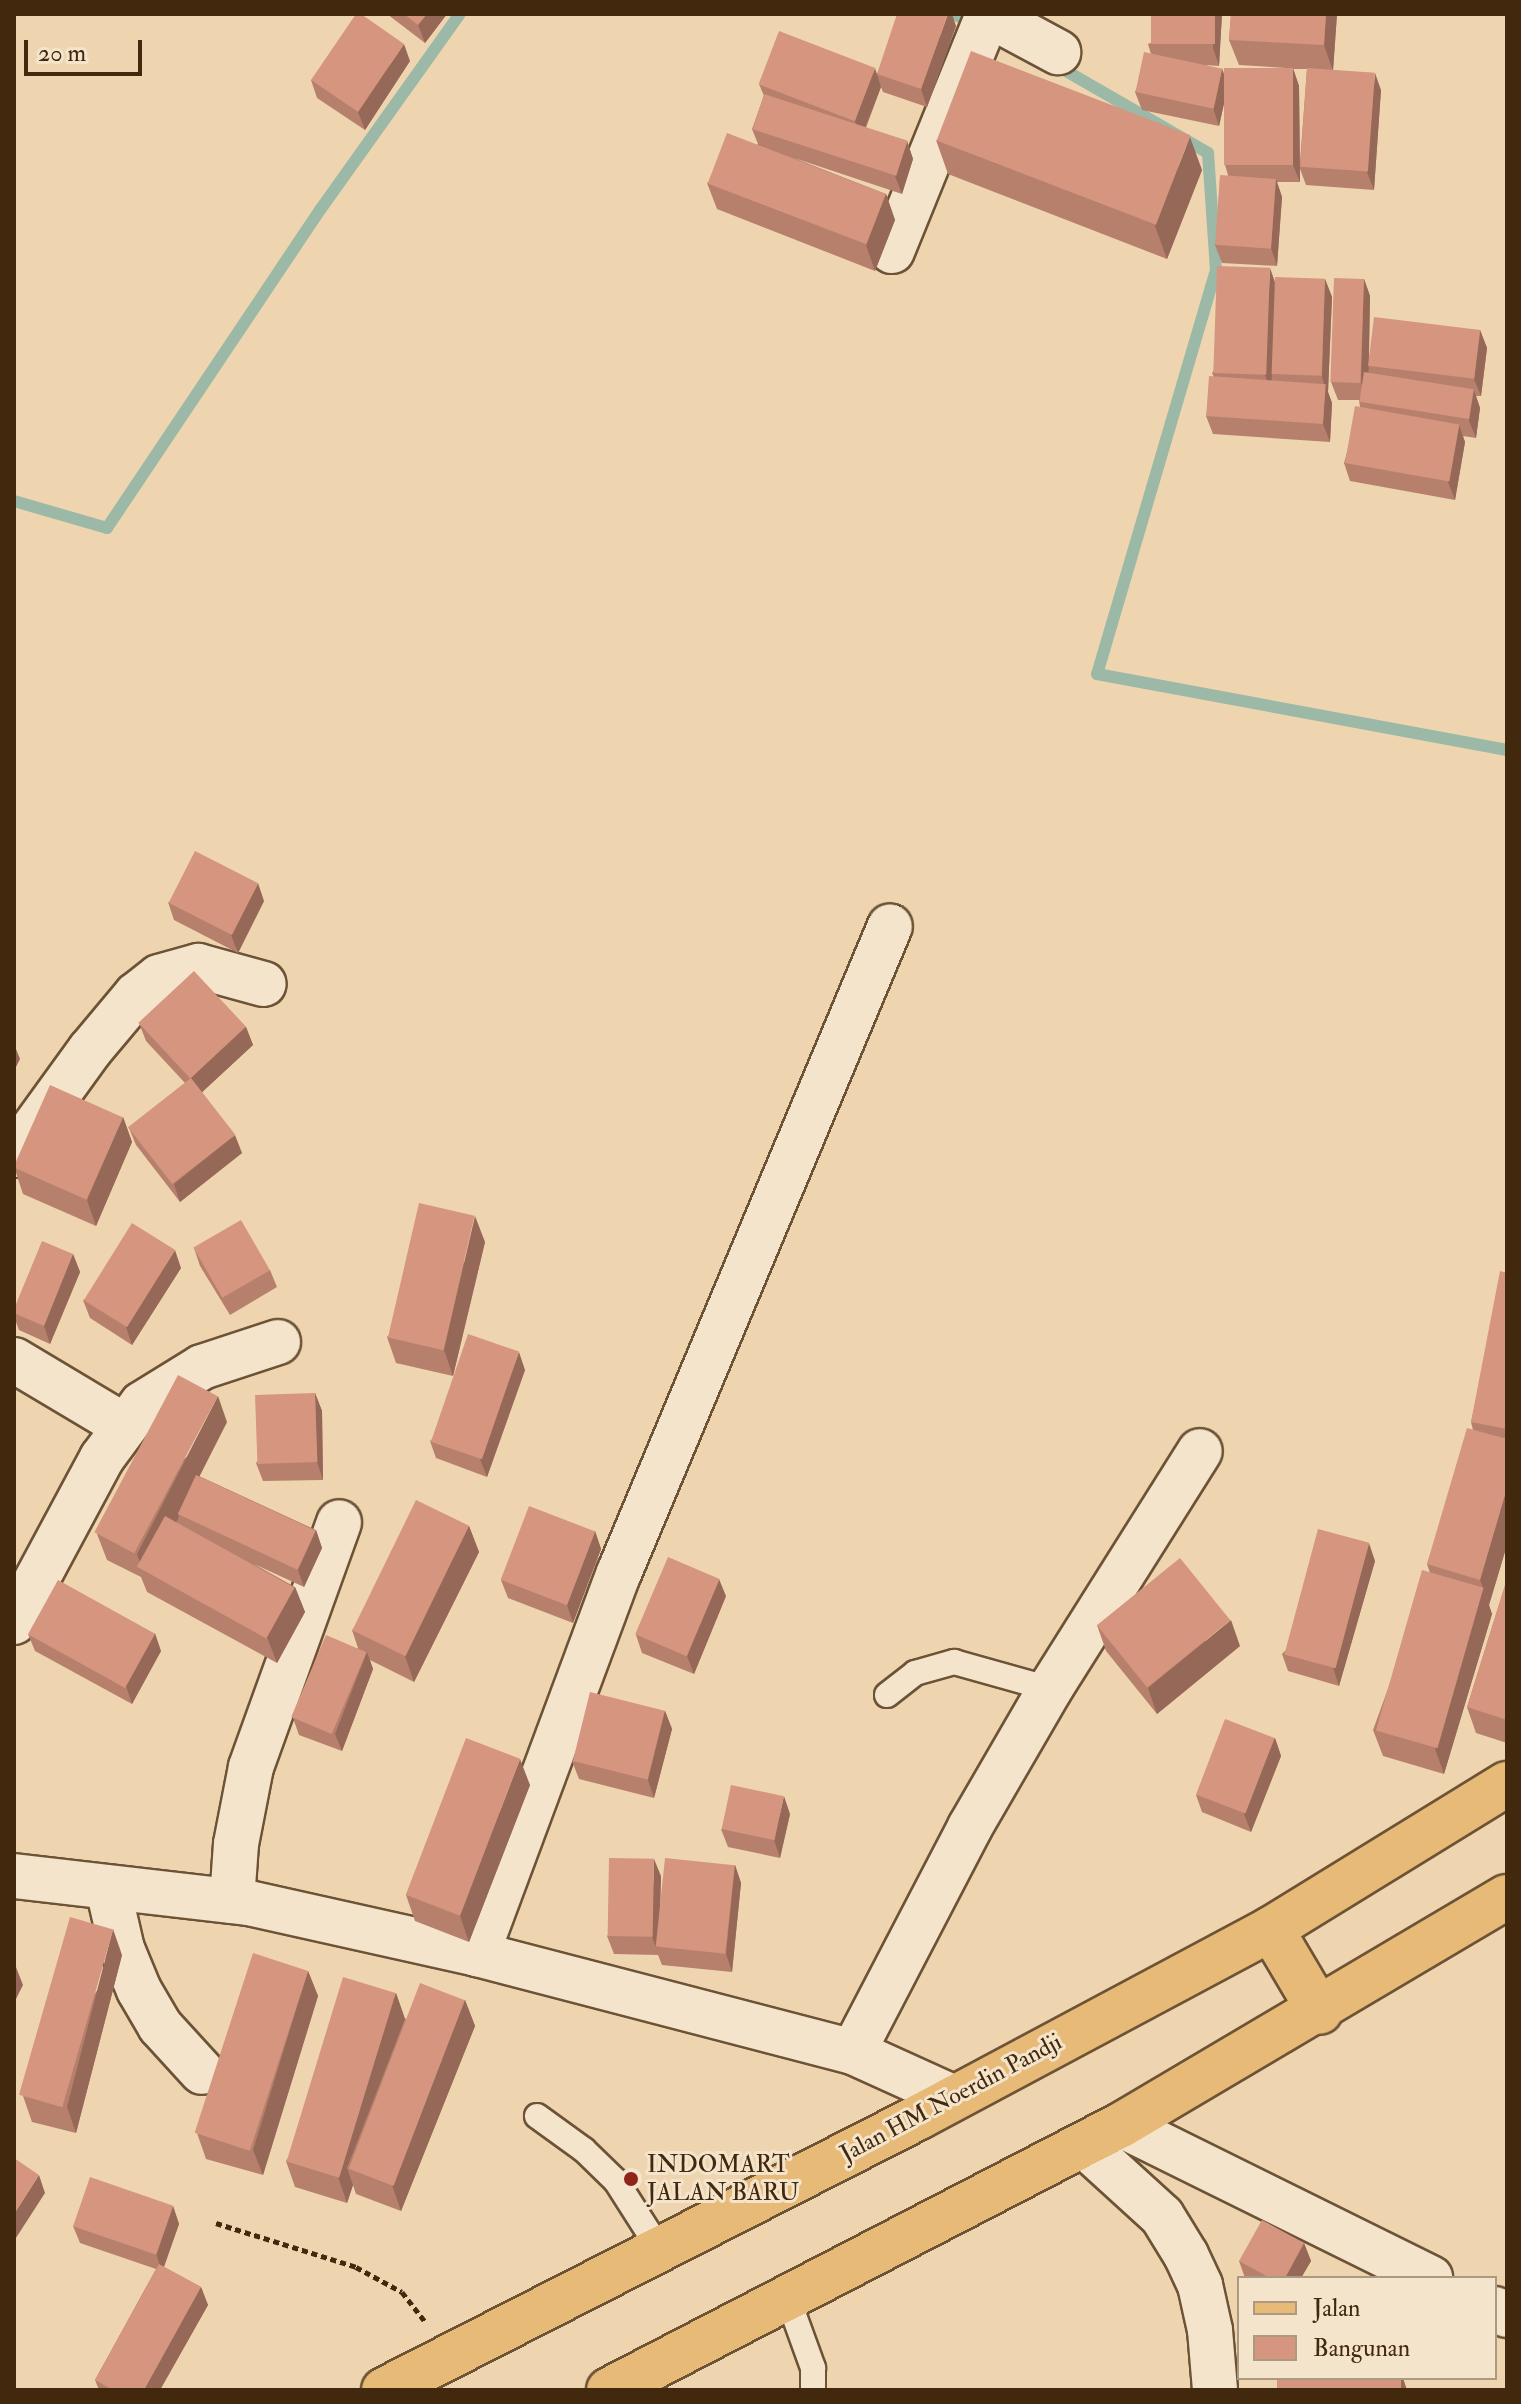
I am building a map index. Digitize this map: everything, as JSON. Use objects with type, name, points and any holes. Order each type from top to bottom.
[{"type":"main road","name":"Jalan HM Noerdin Pandji","points":[[384,2390],[1271,1929],[1507,1784]]},
{"type":"main road","points":[[609,2390],[1121,2125],[1320,2012],[1507,1897]]},
{"type":"main road","points":[[1271,1929],[1320,2012]]},
{"type":"street","points":[[892,251],[988,14],[1058,52]]},
{"type":"street","points":[[477,1954],[619,1573],[890,926]]},
{"type":"street","points":[[14,1155],[90,1050],[136,995],[159,977],[198,966],[264,984]]},
{"type":"street","points":[[14,1622],[123,1425],[164,1387],[278,1342]]},
{"type":"street","points":[[14,1360],[123,1425]]},
{"type":"street","points":[[853,2052],[964,1839],[1050,1689],[1200,1451]]},
{"type":"street","points":[[232,1901],[236,1844],[251,1767],[339,1522]]},
{"type":"street","points":[[14,1876],[232,1901],[477,1954],[853,2052],[952,2097]]},
{"type":"street","points":[[108,1888],[122,1949],[139,1990],[160,2026],[202,2072]]},
{"type":"street","points":[[1121,2125],[1426,2276]]},
{"type":"street","points":[[1084,2145],[1162,2216],[1186,2255],[1200,2285],[1210,2330],[1215,2390]]},
{"type":"lane","points":[[887,1695],[915,1673],[954,1662],[1050,1689]]},
{"type":"lane","points":[[537,2116],[584,2150],[616,2181],[658,2247]]},
{"type":"lane","points":[[787,2296],[813,2368],[813,2390]]},
{"type":"path","points":[[216,2223],[316,2251],[387,2283],[409,2299],[423,2318]]},
{"type":"building","points":[[356,14],[361,14],[404,44],[358,112],[311,80]]},
{"type":"building","points":[[404,14],[427,14],[418,25]]},
{"type":"building","points":[[897,14],[948,14],[921,89],[877,74]]},
{"type":"building","points":[[1151,14],[1215,14],[1215,44],[1151,44]]},
{"type":"building","points":[[1231,14],[1326,14],[1324,45],[1229,40]]},
{"type":"building","points":[[779,31],[875,68],[855,121],[759,84]]},
{"type":"building","points":[[971,51],[1190,135],[1156,225],[937,141]]},
{"type":"building","points":[[1144,52],[1222,69],[1214,109],[1135,92]]},
{"type":"building","points":[[1224,68],[1293,68],[1293,165],[1224,165]]},
{"type":"building","points":[[1307,68],[1375,73],[1368,172],[1300,167]]},
{"type":"building","points":[[764,94],[908,141],[896,176],[753,129]]},
{"type":"building","points":[[727,133],[886,194],[866,244],[708,183]]},
{"type":"building","points":[[1220,175],[1276,179],[1271,249],[1215,245]]},
{"type":"building","points":[[1217,266],[1270,268],[1266,375],[1213,373]]},
{"type":"building","points":[[1275,277],[1325,279],[1322,376],[1272,374]]},
{"type":"building","points":[[1334,278],[1364,279],[1360,383],[1330,382]]},
{"type":"building","points":[[1374,317],[1480,330],[1474,379],[1368,366]]},
{"type":"building","points":[[1364,372],[1474,389],[1469,419],[1359,402]]},
{"type":"building","points":[[1209,376],[1326,384],[1323,424],[1206,416]]},
{"type":"building","points":[[1355,406],[1459,424],[1449,482],[1345,463]]},
{"type":"building","points":[[195,851],[258,883],[232,935],[169,903]]},
{"type":"building","points":[[194,971],[246,1027],[190,1078],[138,1023]]},
{"type":"building","points":[[191,1078],[235,1135],[172,1184],[128,1127]]},
{"type":"building","points":[[50,1085],[123,1118],[86,1200],[14,1167]]},
{"type":"building","points":[[419,1203],[475,1216],[443,1350],[388,1337]]},
{"type":"building","points":[[241,1220],[270,1270],[222,1298],[193,1248]]},
{"type":"building","points":[[132,1223],[175,1250],[127,1327],[84,1300]]},
{"type":"building","points":[[42,1241],[73,1254],[44,1326],[14,1313]]},
{"type":"building","points":[[1500,1271],[1507,1273],[1507,1429],[1471,1422]]},
{"type":"building","points":[[468,1334],[519,1352],[482,1459],[431,1442]]},
{"type":"building","points":[[178,1375],[218,1396],[134,1553],[94,1532]]},
{"type":"building","points":[[315,1393],[317,1462],[257,1464],[255,1395]]},
{"type":"building","points":[[1467,1428],[1507,1439],[1507,1488],[1480,1580],[1427,1564]]},
{"type":"building","points":[[196,1475],[316,1531],[297,1570],[178,1514]]},
{"type":"building","points":[[416,1500],[469,1526],[405,1656],[352,1630]]},
{"type":"building","points":[[529,1506],[595,1531],[567,1605],[501,1580]]},
{"type":"building","points":[[165,1516],[294,1588],[266,1638],[137,1567]]},
{"type":"building","points":[[1318,1529],[1369,1543],[1336,1668],[1284,1655]]},
{"type":"building","points":[[668,1557],[720,1579],[687,1656],[635,1634]]},
{"type":"building","points":[[1180,1558],[1230,1620],[1147,1688],[1097,1625]]},
{"type":"building","points":[[1422,1570],[1484,1588],[1437,1748],[1376,1731]]},
{"type":"building","points":[[1507,1579],[1507,1720],[1467,1707]]},
{"type":"building","points":[[58,1580],[155,1634],[125,1688],[28,1634]]},
{"type":"building","points":[[326,1635],[367,1652],[332,1734],[291,1717]]},
{"type":"building","points":[[590,1692],[665,1711],[648,1780],[573,1761]]},
{"type":"building","points":[[1225,1719],[1274,1738],[1245,1814],[1196,1795]]},
{"type":"building","points":[[466,1738],[520,1759],[460,1916],[406,1895]]},
{"type":"building","points":[[731,1785],[784,1796],[774,1840],[722,1829]]},
{"type":"building","points":[[609,1858],[654,1859],[653,1937],[608,1936]]},
{"type":"building","points":[[665,1858],[735,1865],[725,1954],[656,1947]]},
{"type":"building","points":[[70,1917],[113,1929],[62,2107],[19,2095]]},
{"type":"building","points":[[253,1953],[308,1971],[250,2151],[195,2133]]},
{"type":"building","points":[[343,1977],[396,1993],[339,2178],[287,2162]]},
{"type":"building","points":[[420,1983],[465,2000],[393,2186],[349,2169]]},
{"type":"building","points":[[14,2158],[39,2175],[14,2214]]},
{"type":"building","points":[[90,2177],[173,2206],[156,2255],[73,2226]]},
{"type":"building","points":[[1262,2220],[1304,2243],[1286,2276],[1266,2276],[1239,2261]]},
{"type":"building","points":[[159,2264],[201,2287],[144,2390],[113,2390],[95,2380]]},
{"type":"building","points":[[1277,2380],[1401,2380],[1401,2390],[1277,2390]]},
{"type":"waterway","points":[[14,501],[107,528],[320,210],[460,14]]},
{"type":"waterway","points":[[954,14],[971,23]]},
{"type":"waterway","points":[[1054,64],[1208,153],[1216,270],[1097,674],[1507,750]]},
{"type":"place","name":"INDOMART JALAN BARU","points":[[631,2179]]}]
